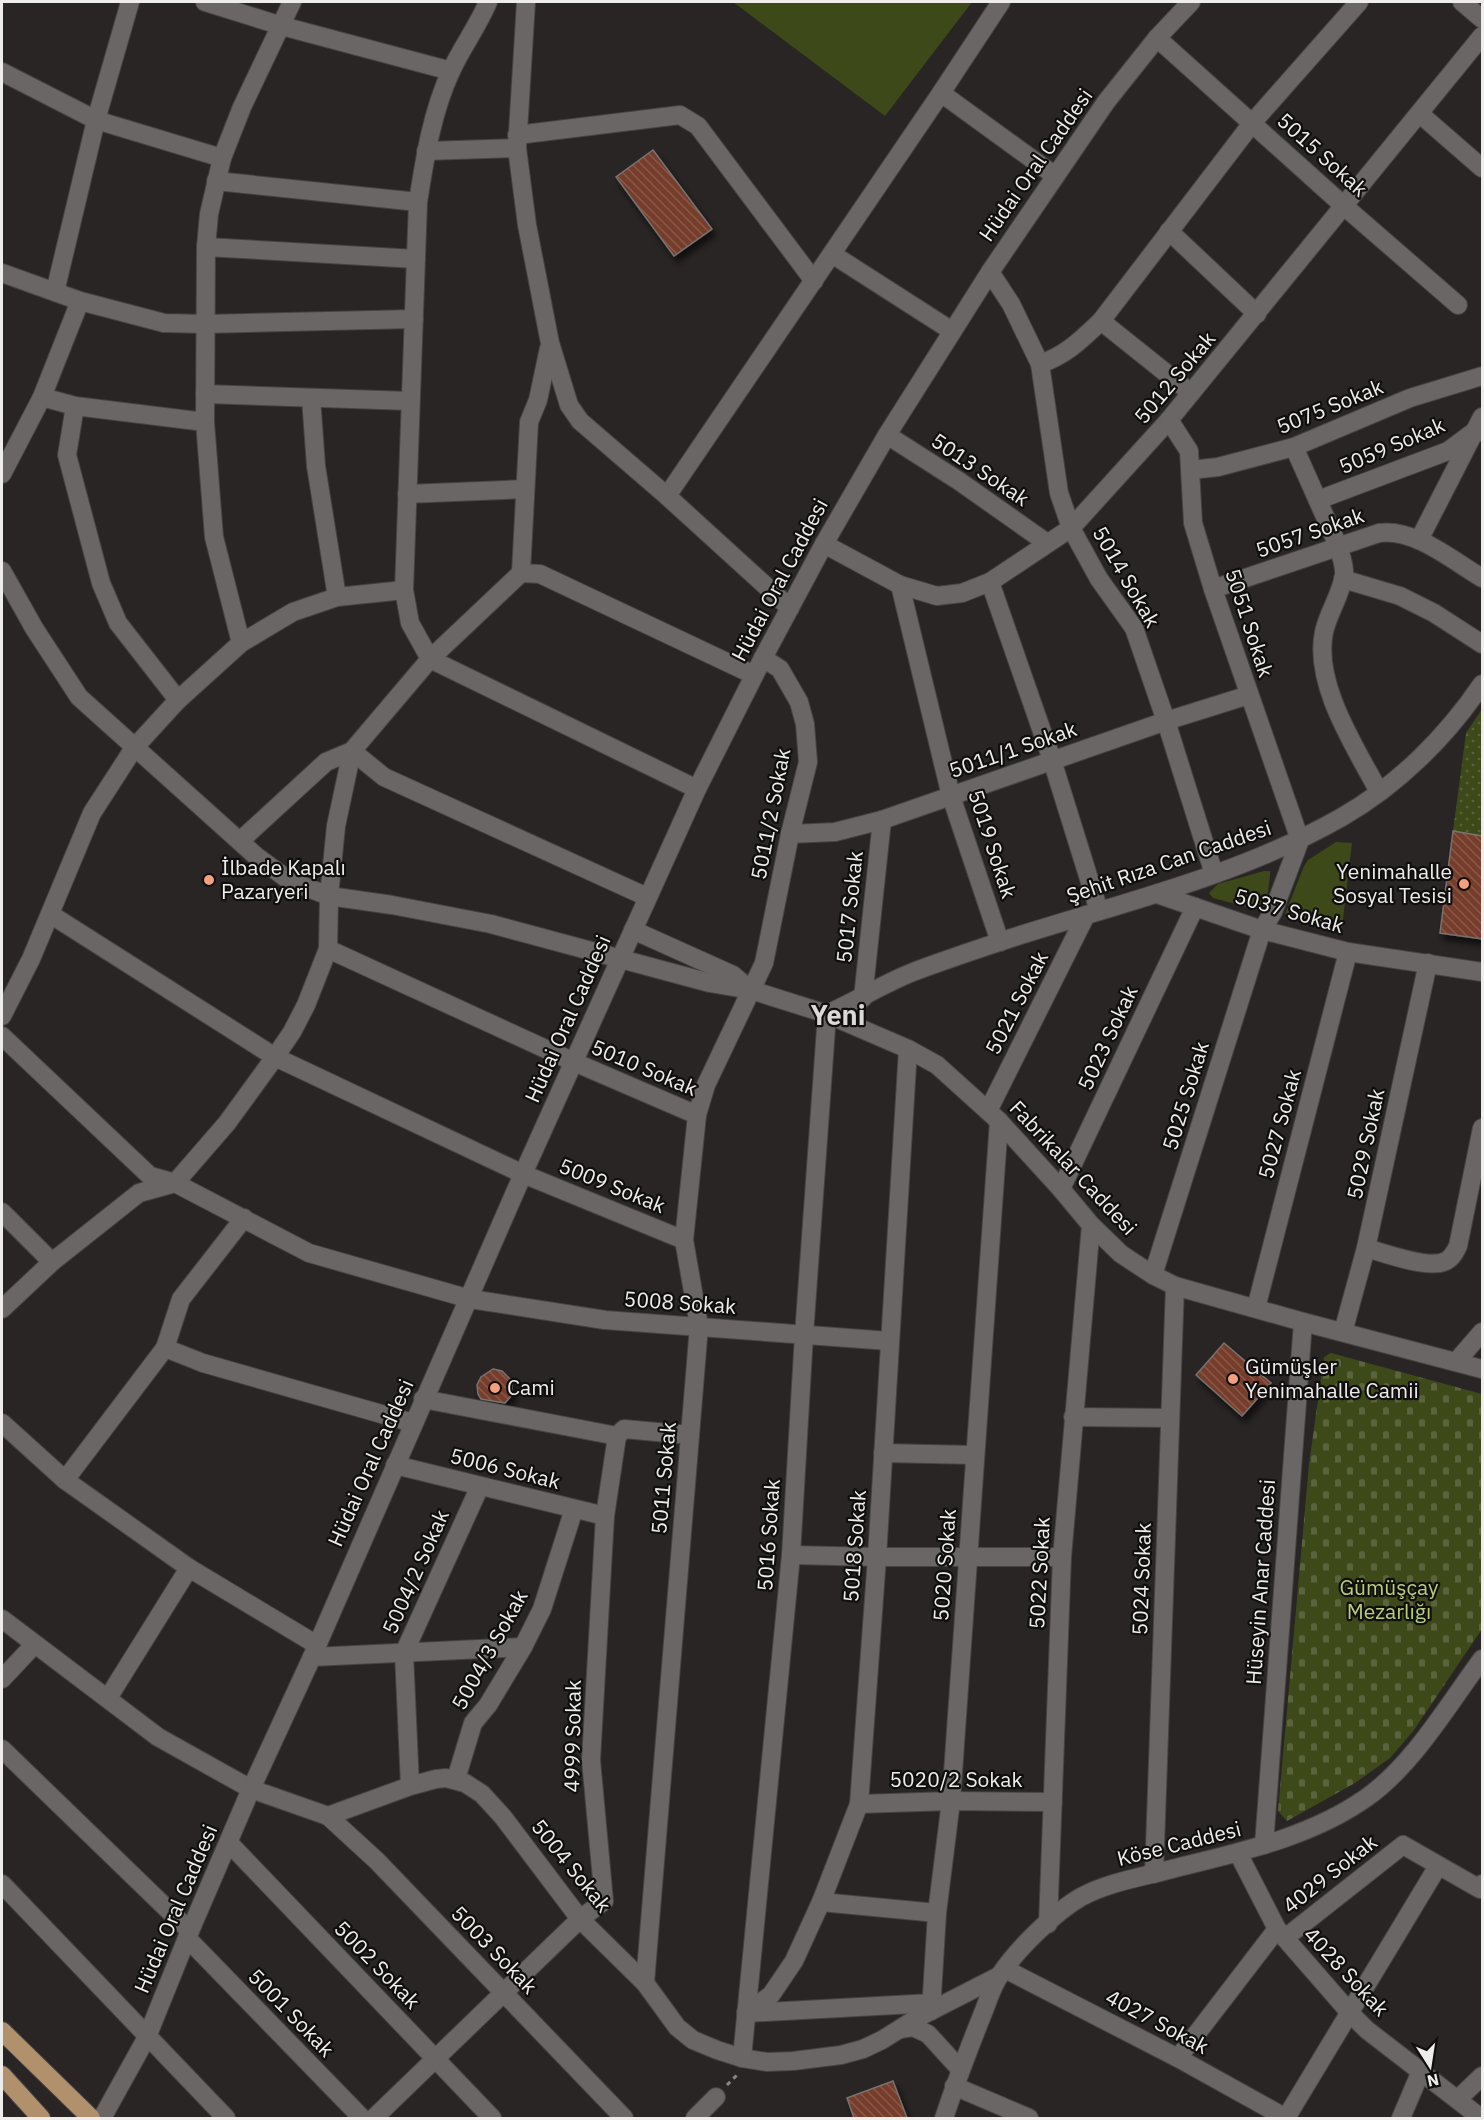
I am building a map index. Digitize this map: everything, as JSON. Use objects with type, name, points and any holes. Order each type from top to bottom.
[{"type":"main road","points":[[2,2031],[91,2118]]},
{"type":"main road","points":[[2,2075],[41,2118]]},
{"type":"street","points":[[55,292],[96,120],[130,2]]},
{"type":"street","points":[[205,2],[282,26],[451,70]]},
{"type":"street","points":[[241,643],[214,537],[205,423],[206,247],[209,214],[222,158],[247,96],[292,2]]},
{"type":"street","points":[[488,2],[451,70],[436,108],[418,202],[404,590],[410,623],[430,659],[697,789]]},
{"type":"street","points":[[526,2],[517,141],[527,225],[550,343],[569,405],[580,421],[667,496],[790,608]]},
{"type":"street","points":[[667,496],[941,93],[1000,2]]},
{"type":"street","name":"Hüdai Oral Caddesi","points":[[102,2118],[147,2037],[188,1934],[251,1789],[314,1651],[423,1399],[470,1299],[523,1174],[647,897],[697,789],[754,675],[824,544],[887,435],[990,272],[1054,175],[1106,102],[1157,38],[1191,2]]},
{"type":"street","points":[[1040,364],[1058,358],[1101,321],[1252,122],[1359,2]]},
{"type":"street","points":[[1462,2],[1482,19]]},
{"type":"street","name":"5012 Sokak","points":[[824,544],[900,585],[937,596],[962,593],[990,582],[1071,528],[1169,420],[1482,36]]},
{"type":"street","name":"5015 Sokak","points":[[1157,38],[1458,305]]},
{"type":"street","points":[[2,74],[96,120],[222,158]]},
{"type":"street","points":[[941,93],[1054,175]]},
{"type":"street","points":[[1420,114],[1482,168]]},
{"type":"street","points":[[426,151],[517,141],[680,115],[698,126],[814,281]]},
{"type":"street","points":[[216,181],[418,202]]},
{"type":"street","points":[[1168,231],[1257,314]]},
{"type":"street","points":[[206,247],[416,259]]},
{"type":"street","points":[[832,254],[952,331]]},
{"type":"street","name":"5014 Sokak","points":[[990,272],[1011,304],[1040,364],[1059,493],[1071,528],[1099,579],[1134,628],[1214,874]]},
{"type":"street","points":[[2,273],[80,301],[164,323],[414,319]]},
{"type":"street","points":[[2,474],[42,397],[80,301]]},
{"type":"street","points":[[1101,321],[1191,393]]},
{"type":"street","points":[[240,841],[326,762],[352,751],[430,659],[521,573],[529,422],[537,400],[550,343]]},
{"type":"street","name":"5075 Sokak","points":[[1191,470],[1218,467],[1294,447],[1410,398],[1482,376]]},
{"type":"street","points":[[206,394],[410,401]]},
{"type":"street","points":[[42,397],[75,406],[205,423]]},
{"type":"street","points":[[311,398],[316,466],[337,597]]},
{"type":"street","points":[[75,406],[67,454],[101,583],[118,623],[178,700]]},
{"type":"street","name":"5051 Sokak","points":[[1169,420],[1189,451],[1193,523],[1213,589],[1300,840]]},
{"type":"street","points":[[1419,540],[1480,427]]},
{"type":"street","name":"5059 Sokak","points":[[1318,500],[1448,451],[1480,427]]},
{"type":"street","name":"5013 Sokak","points":[[887,435],[959,481],[1047,543]]},
{"type":"street","points":[[1294,447],[1339,548],[1343,565],[1343,579],[1324,632],[1322,654],[1324,665],[1339,715],[1379,792]]},
{"type":"street","points":[[407,494],[525,489]]},
{"type":"street","name":"5057 Sokak","points":[[1213,589],[1379,533],[1390,532],[1401,533],[1419,540],[1482,578]]},
{"type":"street","name":"Fabrikalar Caddesi","points":[[2,571],[34,628],[79,696],[256,856],[290,881],[329,896],[392,905],[491,924],[710,983],[751,990],[827,1014],[908,1049],[937,1065],[994,1116],[1091,1225],[1121,1254],[1153,1275],[1175,1286],[1304,1323],[1482,1369]]},
{"type":"street","points":[[521,573],[540,574],[754,675]]},
{"type":"street","points":[[1343,579],[1400,596],[1434,613],[1482,644]]},
{"type":"street","points":[[990,582],[1052,760],[1093,913]]},
{"type":"street","name":"5019 Sokak","points":[[900,585],[951,796],[1000,942]]},
{"type":"street","points":[[2,1016],[31,959],[92,813],[134,748],[178,700],[241,643],[293,612],[337,597],[404,590]]},
{"type":"street","name":"5011/2 Sokak","points":[[751,990],[764,963],[790,834],[808,762],[805,724],[799,702],[780,669],[763,658]]},
{"type":"street","name":"Şehit Rıza Can Caddesi","points":[[827,1014],[913,972],[1000,942],[1157,894],[1300,840],[1344,816],[1409,769],[1437,741],[1467,706],[1482,684]]},
{"type":"street","name":"5011/1 Sokak","points":[[790,834],[835,832],[882,820],[1166,721],[1249,695]]},
{"type":"street","points":[[2,1309],[52,1262],[139,1193],[175,1183],[227,1123],[292,1032],[306,1005],[328,949],[329,896],[336,826],[352,751]]},
{"type":"street","points":[[352,751],[384,777],[647,897]]},
{"type":"street","name":"5017 Sokak","points":[[863,998],[882,820]]},
{"type":"street","name":"5025 Sokak","points":[[1153,1275],[1262,930],[1273,912],[1300,840]]},
{"type":"street","name":"5037 Sokak","points":[[1157,894],[1262,930],[1348,952],[1482,972]]},
{"type":"street","name":"5023 Sokak","points":[[1061,1189],[1195,907]]},
{"type":"street","name":"5021 Sokak","points":[[994,1116],[1093,913]]},
{"type":"street","name":"5009 Sokak","points":[[50,914],[275,1057],[523,1174],[684,1240]]},
{"type":"street","name":"Fabrikalar Caddesi","points":[[633,930],[734,975],[751,990]]},
{"type":"street","name":"5010 Sokak","points":[[328,949],[574,1062],[698,1115]]},
{"type":"street","name":"5027 Sokak","points":[[1256,1308],[1348,952]]},
{"type":"street","name":"5029 Sokak","points":[[1343,1332],[1366,1248],[1428,963]]},
{"type":"street","name":"5011 Sokak","points":[[645,1983],[699,1326],[684,1240],[698,1115],[706,1085],[751,990]]},
{"type":"street","name":"5016 Sokak","points":[[742,2058],[791,1555],[827,1014]]},
{"type":"street","name":"5008 Sokak","points":[[2,1036],[150,1176],[175,1183],[309,1253],[470,1299],[605,1320],[889,1341]]},
{"type":"street","name":"5018 Sokak","points":[[746,2013],[771,1995],[794,1961],[821,1902],[859,1804],[877,1557],[908,1049]]},
{"type":"street","name":"5020 Sokak","points":[[932,2007],[937,1913],[951,1801],[975,1455],[994,1116]]},
{"type":"street","points":[[1366,1248],[1428,1264],[1447,1260],[1454,1255],[1458,1246],[1482,1128]]},
{"type":"street","points":[[2,1212],[52,1262]]},
{"type":"street","points":[[65,1480],[165,1348],[181,1299],[244,1218]]},
{"type":"street","name":"5022 Sokak","points":[[1048,1924],[1062,1557],[1091,1225]]},
{"type":"street","name":"5024 Sokak","points":[[1154,1874],[1175,1286]]},
{"type":"street","name":"Hüseyin Anar Caddesi","points":[[1264,1845],[1304,1323]]},
{"type":"street","points":[[1456,1362],[1482,1332]]},
{"type":"street","points":[[165,1348],[203,1363],[413,1423]]},
{"type":"street","points":[[423,1399],[617,1436],[624,1429],[690,1436]]},
{"type":"street","points":[[1073,1417],[1170,1418]]},
{"type":"street","points":[[2,1423],[65,1480],[189,1568],[314,1651],[404,1653],[523,1647]]},
{"type":"street","name":"4999 Sokak","points":[[374,2118],[502,1992],[580,1919],[604,1900],[591,1760],[605,1516],[617,1436]]},
{"type":"street","points":[[883,1453],[975,1455]]},
{"type":"street","name":"5006 Sokak","points":[[395,1465],[605,1516]]},
{"type":"street","name":"5004/2 Sokak","points":[[410,1786],[404,1653],[480,1486]]},
{"type":"street","name":"5004/3 Sokak","points":[[456,1779],[474,1723],[488,1705],[523,1647],[542,1609],[574,1509]]},
{"type":"street","points":[[791,1555],[1062,1557]]},
{"type":"street","points":[[108,1698],[189,1568]]},
{"type":"street","points":[[2,1619],[33,1645],[158,1737],[251,1789],[328,1816],[410,1786],[436,1779],[456,1779]]},
{"type":"street","points":[[2,1678],[33,1645]]},
{"type":"street","name":"Köse Caddesi","points":[[944,2118],[960,2069],[1002,1973],[1021,1949],[1065,1907],[1083,1896],[1113,1884],[1238,1853],[1308,1830],[1330,1819],[1366,1798],[1386,1782],[1407,1761],[1479,1671]]},
{"type":"street","name":"5001 Sokak","points":[[2,1749],[188,1934],[362,2118]]},
{"type":"street","name":"5004 Sokak","points":[[456,1779],[482,1794],[503,1816],[580,1919],[645,1983],[677,2027],[693,2040],[742,2058],[767,2062],[784,2061],[841,2055],[863,2049],[900,2029],[932,2007],[1002,1973]]},
{"type":"street","name":"5020/2 Sokak","points":[[859,1804],[951,1801],[1053,1803]]},
{"type":"street","name":"5003 Sokak","points":[[328,1816],[377,1861],[624,2118]]},
{"type":"street","name":"5002 Sokak","points":[[229,1843],[492,2118]]},
{"type":"street","name":"4029 Sokak","points":[[1178,2058],[1281,1934],[1403,1845],[1438,1866]]},
{"type":"street","name":"4028 Sokak","points":[[1238,1853],[1281,1934],[1351,2014],[1367,2030],[1481,2118]]},
{"type":"street","points":[[1286,2118],[1351,2014],[1438,1866],[1481,1887]]},
{"type":"street","points":[[2,1884],[226,2118]]},
{"type":"street","points":[[821,1902],[937,1913]]},
{"type":"street","name":"4027 Sokak","points":[[1002,1973],[1178,2058],[1286,2118]]},
{"type":"street","points":[[746,2013],[932,2007]]},
{"type":"street","points":[[900,2029],[914,2027],[928,2034],[960,2069]]},
{"type":"street","points":[[1401,2118],[1421,2072]]},
{"type":"street","points":[[1458,2099],[1482,2076]]},
{"type":"street","points":[[954,2086],[1029,2118]]},
{"type":"street","points":[[695,2118],[716,2097]]},
{"type":"path","points":[[716,2097],[740,2072],[742,2058]]},
{"type":"green space","points":[[733,2],[972,2],[885,116]]},
{"type":"green space","points":[[1482,709],[1482,836],[1453,831],[1466,733]]},
{"type":"green space","points":[[1336,842],[1352,843],[1342,928],[1285,914],[1308,860]]},
{"type":"green space","points":[[1270,871],[1266,907],[1254,909],[1213,898],[1209,893],[1218,884]]},
{"type":"green space","name":"Gümüşçay Mezarlığı","points":[[1331,1353],[1482,1394],[1482,1629],[1414,1730],[1390,1758],[1355,1783],[1287,1821],[1278,1811],[1309,1464],[1324,1357]]},
{"type":"building","points":[[653,150],[712,229],[674,256],[616,177]]},
{"type":"building","name":"Yenimahalle Sosyal Tesisi","points":[[1453,831],[1482,836],[1482,939],[1440,933]]},
{"type":"building","name":"Gümüşler Yenimahalle Camii","points":[[1224,1343],[1271,1383],[1242,1416],[1196,1375]]},
{"type":"building","name":"Cami","points":[[493,1369],[502,1371],[512,1381],[512,1395],[505,1403],[481,1399],[478,1394],[477,1385],[481,1377]]},
{"type":"building","points":[[893,2081],[907,2118],[854,2118],[847,2098]]},
{"type":"place","name":"İlbade Kapalı Pazaryeri","points":[[209,880]]},
{"type":"place","name":"Yenimahalle Sosyal Tesisi","points":[[1464,884]]},
{"type":"place","name":"Gümüşler Yenimahalle Camii","points":[[1233,1379]]},
{"type":"place","name":"Cami","points":[[495,1388]]},
{"type":"district","name":"Yeni","points":[[838,1016]]}]
